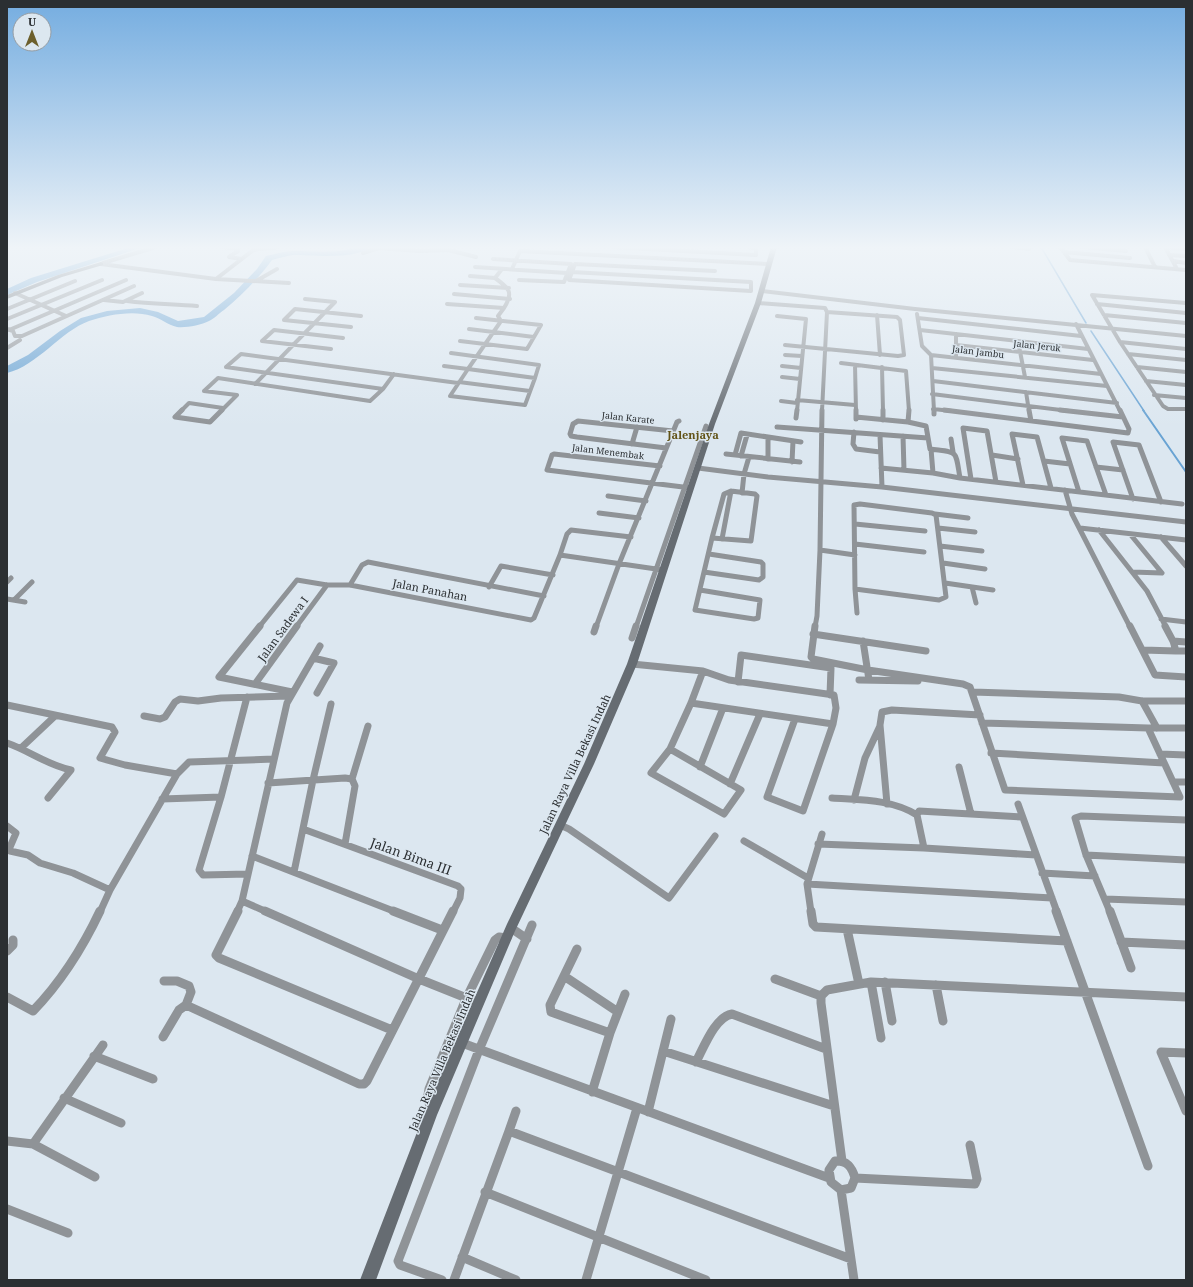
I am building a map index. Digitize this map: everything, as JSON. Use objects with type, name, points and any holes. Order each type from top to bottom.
[{"type":"main road","name":"Jalan Raya Villa Bekasi Indah","points":[[368,1280],[431,1114],[511,928],[607,726],[632,664],[660,570],[689,487],[698,468],[712,424],[756,307]]},
{"type":"street","points":[[7,319],[35,307]]},
{"type":"street","points":[[44,307],[66,316]]},
{"type":"street","points":[[7,335],[10,330],[61,307]]},
{"type":"street","points":[[10,330],[15,336],[20,337],[87,307]]},
{"type":"street","points":[[255,384],[330,307]]},
{"type":"street","points":[[491,307],[504,308]]},
{"type":"street","points":[[812,307],[825,308],[827,312],[821,431],[820,550],[817,616],[813,634],[811,657],[813,659],[868,670],[970,687],[1004,790],[1180,797],[1148,728]]},
{"type":"street","points":[[899,307],[1186,336]]},
{"type":"street","points":[[1099,307],[1154,395],[1165,408],[1186,409]]},
{"type":"street","points":[[1129,307],[1186,313]]},
{"type":"street","points":[[501,321],[498,316],[504,308]]},
{"type":"street","points":[[351,327],[284,320],[294,309],[361,316]]},
{"type":"street","points":[[915,309],[918,318],[922,346],[931,355],[933,411],[1128,433],[1129,429],[1117,403],[1100,374],[1076,324]]},
{"type":"street","points":[[785,346],[898,356],[904,355],[900,320],[894,316],[827,312]]},
{"type":"street","points":[[877,315],[880,354]]},
{"type":"street","points":[[1104,315],[1186,323]]},
{"type":"street","points":[[777,316],[806,319],[796,418]]},
{"type":"street","points":[[460,341],[527,349],[541,325],[476,318]]},
{"type":"street","points":[[918,318],[1081,336]]},
{"type":"street","points":[[451,353],[476,357],[538,365],[525,405],[450,396],[459,383],[476,357],[493,332],[501,321]]},
{"type":"street","points":[[999,327],[1001,339]]},
{"type":"street","points":[[469,329],[534,337]]},
{"type":"street","points":[[331,349],[262,342],[274,330],[343,338]]},
{"type":"street","points":[[920,330],[1088,349]]},
{"type":"street","points":[[956,334],[956,358]]},
{"type":"street","points":[[7,348],[20,340]]},
{"type":"street","points":[[1018,341],[1025,377]]},
{"type":"street","points":[[1120,342],[1186,348]]},
{"type":"street","name":"Jalan Jeruk","points":[[956,345],[1094,360]]},
{"type":"street","points":[[383,389],[226,367],[241,354],[530,391]]},
{"type":"street","points":[[1128,354],[1186,360]]},
{"type":"street","points":[[785,355],[802,356]]},
{"type":"street","name":"Jalan Jambu","points":[[931,355],[1100,374]]},
{"type":"street","points":[[841,363],[906,371],[909,404],[908,422]]},
{"type":"street","points":[[855,365],[856,419],[908,422],[926,426],[929,448],[931,450],[933,473]]},
{"type":"street","points":[[444,366],[535,378]]},
{"type":"street","points":[[782,366],[801,368]]},
{"type":"street","points":[[882,367],[883,420]]},
{"type":"street","points":[[1137,367],[1186,372]]},
{"type":"street","points":[[932,368],[1107,386]]},
{"type":"street","points":[[224,408],[189,403],[175,417],[210,422],[224,408],[236,395],[204,391],[218,378],[370,401],[383,389],[394,374]]},
{"type":"street","points":[[782,377],[800,379]]},
{"type":"street","points":[[933,381],[1117,403]]},
{"type":"street","points":[[1146,381],[1186,385]]},
{"type":"street","points":[[1026,392],[1031,421]]},
{"type":"street","points":[[932,394],[1028,408],[1123,418]]},
{"type":"street","points":[[1154,395],[1186,398]]},
{"type":"street","points":[[781,401],[855,405]]},
{"type":"street","name":"Jalan Karate","points":[[632,444],[571,436],[570,434],[573,424],[581,421],[673,431]]},
{"type":"street","points":[[594,632],[654,482],[666,448],[677,422],[679,421]]},
{"type":"street","points":[[654,482],[689,487],[706,426]]},
{"type":"street","points":[[637,427],[632,444],[666,448]]},
{"type":"street","points":[[777,427],[928,438]]},
{"type":"street","points":[[971,480],[963,428],[987,431],[996,482]]},
{"type":"street","points":[[854,432],[853,444],[856,449],[880,452]]},
{"type":"street","points":[[735,455],[741,434],[801,442]]},
{"type":"street","points":[[1023,485],[1012,434],[1037,436],[1051,488]]},
{"type":"street","points":[[741,456],[747,435]]},
{"type":"street","points":[[880,435],[882,487]]},
{"type":"street","points":[[903,436],[904,470]]},
{"type":"street","points":[[768,438],[768,459]]},
{"type":"street","points":[[1079,492],[1062,438],[1087,441],[1106,495]]},
{"type":"street","points":[[951,439],[953,452],[956,455],[960,478]]},
{"type":"street","points":[[792,462],[793,441]]},
{"type":"street","points":[[1133,498],[1113,442],[1139,445],[1161,502]]},
{"type":"street","points":[[931,450],[953,452]]},
{"type":"street","name":"Jalan Menembak","points":[[654,482],[547,471],[553,454],[660,466]]},
{"type":"street","points":[[726,454],[800,462]]},
{"type":"street","points":[[992,455],[1018,458]]},
{"type":"street","points":[[742,493],[744,474],[749,457]]},
{"type":"street","points":[[1044,461],[1070,464]]},
{"type":"street","points":[[1096,467],[1123,470]]},
{"type":"street","points":[[698,468],[744,474],[882,487],[1186,522]]},
{"type":"street","points":[[882,468],[933,473],[971,480],[1182,504]]},
{"type":"street","points":[[1065,490],[1072,514],[1155,676],[1186,676]]},
{"type":"street","points":[[722,539],[731,491]]},
{"type":"street","points":[[700,590],[760,600],[758,618],[754,620],[697,611],[695,608],[712,538],[724,494],[731,491],[755,494],[757,496],[751,541],[712,538]]},
{"type":"street","points":[[608,496],[646,501]]},
{"type":"street","points":[[857,613],[855,589],[854,505],[856,504],[968,518]]},
{"type":"street","points":[[599,513],[639,518]]},
{"type":"street","points":[[855,589],[942,600],[946,597],[937,517],[935,514]]},
{"type":"street","points":[[855,524],[925,531]]},
{"type":"street","points":[[938,528],[975,532]]},
{"type":"street","points":[[1080,528],[1186,540]]},
{"type":"street","points":[[350,585],[362,565],[368,562],[489,587],[544,596],[567,534],[571,530],[631,537]]},
{"type":"street","points":[[1099,530],[1147,591],[1173,641],[1176,651]]},
{"type":"street","points":[[1130,534],[1162,573],[1132,572]]},
{"type":"street","points":[[1161,537],[1186,566]]},
{"type":"street","points":[[855,544],[924,552]]},
{"type":"street","points":[[940,546],[982,551]]},
{"type":"street","points":[[820,550],[855,555]]},
{"type":"street","points":[[704,572],[759,580],[763,577],[763,564],[761,562],[709,554]]},
{"type":"street","points":[[560,555],[660,570],[632,638]]},
{"type":"street","points":[[943,563],[985,569]]},
{"type":"street","points":[[489,587],[501,566],[553,575]]},
{"type":"street","name":"Jalan Panahan","points":[[256,684],[218,677],[295,581],[298,580],[327,585],[350,585],[528,620],[534,618],[544,596]]},
{"type":"street","points":[[14,600],[32,582]]},
{"type":"street","points":[[945,583],[993,590]]},
{"type":"street","name":"Jalan Sadewa I","points":[[256,684],[327,585]]},
{"type":"street","points":[[972,587],[976,603]]},
{"type":"street","points":[[7,599],[25,602]]},
{"type":"street","points":[[1161,619],[1186,622]]},
{"type":"street","points":[[813,634],[926,651]]},
{"type":"street","points":[[863,641],[870,680]]},
{"type":"street","points":[[1173,641],[1186,642]]},
{"type":"street","points":[[320,646],[290,694],[268,783],[242,902],[217,954],[218,958],[392,1030]]},
{"type":"street","points":[[1143,650],[1186,651]]},
{"type":"street","points":[[738,682],[741,655],[831,668],[830,695]]},
{"type":"street","points":[[313,658],[334,663],[317,694]]},
{"type":"street","points":[[632,664],[703,671],[738,682],[834,695],[836,708],[833,724],[803,811],[767,797],[795,719]]},
{"type":"street","points":[[670,749],[741,790],[724,814],[651,773],[670,749],[691,703],[703,671]]},
{"type":"street","points":[[859,680],[939,681]]},
{"type":"street","points":[[256,684],[290,694]]},
{"type":"street","points":[[972,692],[1119,697],[1142,701],[1186,701]]},
{"type":"street","points":[[144,716],[160,719],[165,717],[177,700],[180,699],[198,701],[221,698],[247,698],[290,694]]},
{"type":"street","points":[[247,698],[221,797],[199,870],[203,875],[248,874]]},
{"type":"street","points":[[1142,701],[1157,728]]},
{"type":"street","points":[[691,703],[833,724]]},
{"type":"street","points":[[294,872],[313,780],[331,704]]},
{"type":"street","points":[[7,705],[114,729],[115,732],[100,758],[101,759],[177,774]]},
{"type":"street","points":[[700,766],[723,708]]},
{"type":"street","points":[[887,804],[880,725],[882,712],[980,715]]},
{"type":"street","points":[[730,784],[760,714]]},
{"type":"street","points":[[21,748],[55,716]]},
{"type":"street","points":[[982,723],[1186,728]]},
{"type":"street","points":[[854,800],[865,758],[880,725]]},
{"type":"street","points":[[345,844],[355,786],[352,779],[368,726]]},
{"type":"street","points":[[7,743],[21,748],[56,767],[71,770],[48,798]]},
{"type":"street","points":[[991,752],[1164,763]]},
{"type":"street","points":[[1160,754],[1186,755]]},
{"type":"street","points":[[7,997],[33,1011],[50,994],[90,932],[110,890],[162,799],[185,764],[189,762],[274,759]]},
{"type":"street","points":[[959,767],[971,814]]},
{"type":"street","points":[[268,783],[345,778],[352,779]]},
{"type":"street","points":[[1173,782],[1186,782]]},
{"type":"street","points":[[162,799],[221,797]]},
{"type":"street","points":[[832,798],[887,804],[912,810],[918,815],[924,848]]},
{"type":"street","points":[[1018,804],[1148,1166]]},
{"type":"street","points":[[918,815],[918,813],[922,811],[1022,817]]},
{"type":"street","points":[[1131,968],[1105,899],[1086,855],[1075,818],[1186,820]]},
{"type":"street","points":[[560,825],[569,829],[669,898],[715,836]]},
{"type":"street","points":[[7,826],[16,833],[10,847],[10,851],[28,856],[40,863],[73,873],[110,890]]},
{"type":"street","name":"Jalan Bima III","points":[[186,1005],[359,1084],[364,1084],[367,1081],[442,930],[460,898],[461,888],[303,829]]},
{"type":"street","points":[[822,834],[807,881],[814,926],[1067,940]]},
{"type":"street","points":[[744,841],[807,881],[1052,898]]},
{"type":"street","points":[[818,844],[924,848],[1036,855]]},
{"type":"street","points":[[1086,855],[1186,860]]},
{"type":"street","points":[[252,856],[442,930]]},
{"type":"street","points":[[1042,873],[1095,876]]},
{"type":"street","points":[[1105,899],[1186,902]]},
{"type":"street","points":[[242,902],[418,979],[479,1003]]},
{"type":"street","points":[[442,1280],[400,1265],[398,1261],[479,1050],[532,925]]},
{"type":"street","points":[[511,928],[527,939]]},
{"type":"street","points":[[847,928],[859,984]]},
{"type":"street","points":[[431,1114],[428,1095],[429,1090],[466,999],[495,940],[499,937],[507,938]]},
{"type":"street","points":[[7,951],[14,945],[13,940]]},
{"type":"street","points":[[1121,942],[1186,946]]},
{"type":"street","points":[[577,949],[550,1005],[551,1012],[610,1033]]},
{"type":"street","points":[[564,976],[618,1012]]},
{"type":"street","points":[[163,1037],[179,1010],[186,1005],[191,992],[189,986],[181,981],[170,979],[164,981]]},
{"type":"street","points":[[775,979],[821,996]]},
{"type":"street","points":[[871,982],[880,1038]]},
{"type":"street","points":[[821,996],[828,990],[871,982],[885,982],[1186,997]]},
{"type":"street","points":[[885,982],[892,1021]]},
{"type":"street","points":[[936,985],[943,1021]]},
{"type":"street","points":[[592,1092],[610,1033],[625,994]]},
{"type":"street","points":[[821,996],[826,1049],[842,1161]]},
{"type":"street","points":[[696,1062],[717,1023],[726,1015],[732,1014],[826,1049]]},
{"type":"street","points":[[648,1112],[671,1019]]},
{"type":"street","points":[[462,1043],[829,1178]]},
{"type":"street","points":[[32,1144],[103,1044]]},
{"type":"street","points":[[663,1051],[834,1106]]},
{"type":"street","points":[[1186,1053],[1162,1052],[1186,1111]]},
{"type":"street","points":[[94,1056],[153,1079]]},
{"type":"street","points":[[64,1098],[121,1123]]},
{"type":"street","points":[[586,1280],[637,1108]]},
{"type":"street","points":[[454,1280],[485,1192],[516,1111]]},
{"type":"street","points":[[509,1131],[851,1259]]},
{"type":"street","points":[[7,1141],[32,1144],[95,1177]]},
{"type":"street","points":[[855,1178],[975,1184],[977,1179],[970,1145]]},
{"type":"street","points":[[841,1190],[851,1188],[855,1178],[851,1167],[842,1161],[835,1161],[828,1170],[829,1178],[833,1184],[841,1190],[854,1280]]},
{"type":"street","points":[[485,1192],[706,1280]]},
{"type":"street","points":[[7,1209],[68,1233]]},
{"type":"street","points":[[462,1257],[500,1277],[516,1280]]},
{"type":"waterway","points":[[7,370],[31,357],[63,333],[84,320],[110,313],[140,311],[155,314],[177,324],[185,324],[207,319],[222,307]]},
{"type":"waterway","points":[[1077,307],[1086,323]]},
{"type":"waterway","points":[[1091,331],[1144,411]]},
{"type":"waterway","points":[[1143,410],[1186,472]]},
{"type":"district","name":"Jalenjaya","points":[[693,435]]}]
